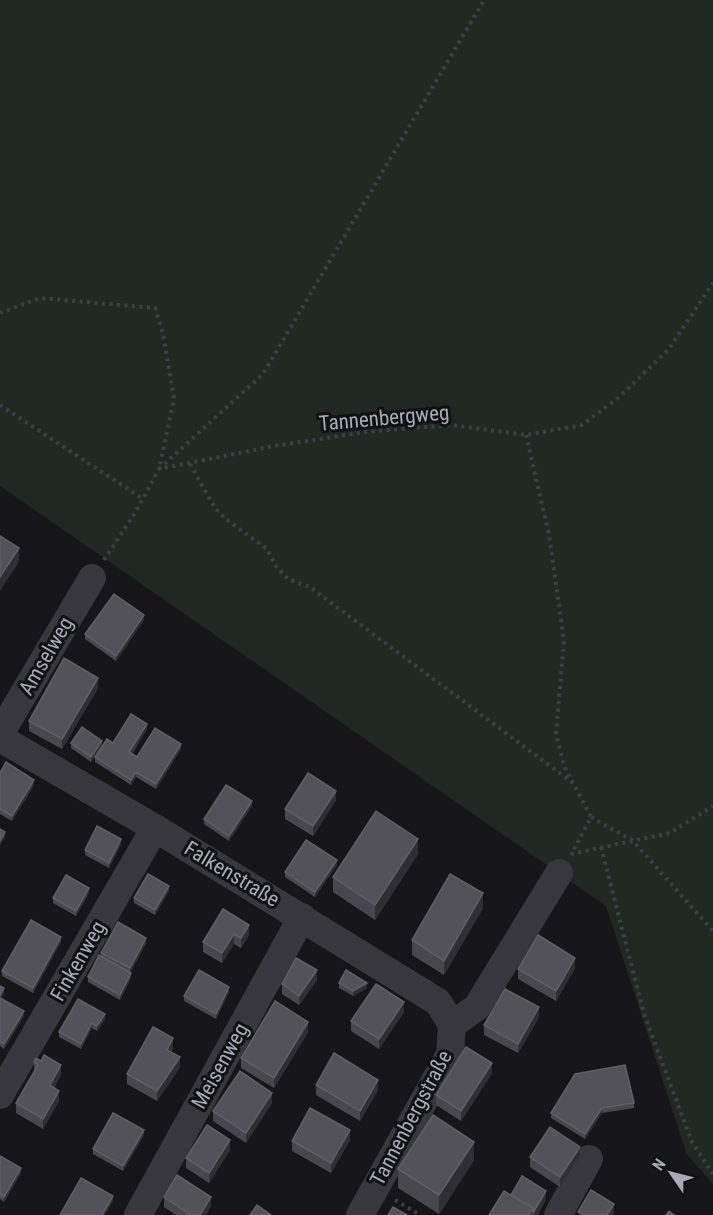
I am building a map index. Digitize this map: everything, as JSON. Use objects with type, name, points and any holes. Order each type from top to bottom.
[{"type":"street","name":"Amselweg","points":[[0,736],[92,578]]},
{"type":"street","name":"Falkenstraße","points":[[0,736],[302,917],[438,1002],[453,1025]]},
{"type":"street","name":"Finkenweg","points":[[0,1095],[155,828]]},
{"type":"street","name":"Tannenbergstraße","points":[[360,1215],[450,1054],[453,1025],[477,1007],[565,864]]},
{"type":"street","name":"Meisenweg","points":[[138,1215],[302,917]]},
{"type":"street","points":[[558,1215],[589,1159]]},
{"type":"path","points":[[159,470],[263,374],[484,0]]},
{"type":"path","name":"Tannenbergweg","points":[[159,470],[274,446],[365,432],[451,425],[526,435],[582,424],[618,398],[668,350],[713,283]]},
{"type":"path","points":[[0,313],[40,298],[155,308],[163,334],[174,399],[159,470],[92,578]]},
{"type":"path","points":[[0,405],[143,499]]},
{"type":"path","points":[[526,435],[549,535],[564,641],[556,734],[564,766],[591,817],[633,841],[713,931]]},
{"type":"path","points":[[190,464],[215,508],[227,520],[267,549],[276,566],[288,579],[310,587],[573,783]]},
{"type":"path","points":[[565,864],[601,847],[670,833],[713,806]]},
{"type":"path","points":[[565,864],[591,817]]},
{"type":"path","points":[[601,847],[644,1014],[692,1142],[713,1174]]},
{"type":"path","points":[[375,1188],[420,1215]]},
{"type":"shaded area","points":[[0,0],[713,0],[713,1184],[687,1155],[606,906],[0,486]]},
{"type":"building","points":[[0,536],[19,548],[0,577]]},
{"type":"building","points":[[114,594],[144,615],[116,656],[85,634]]},
{"type":"building","points":[[64,658],[98,678],[62,739],[29,721]]},
{"type":"building","points":[[131,714],[147,724],[129,752],[137,757],[155,728],[181,744],[156,784],[136,772],[131,780],[95,757],[107,739],[113,743]]},
{"type":"building","points":[[82,727],[102,741],[91,757],[71,743]]},
{"type":"building","points":[[6,762],[34,780],[12,816],[0,809],[0,773]]},
{"type":"building","points":[[308,773],[336,791],[313,826],[285,809]]},
{"type":"building","points":[[226,785],[252,801],[229,836],[204,819]]},
{"type":"building","points":[[376,811],[418,839],[375,905],[333,877]]},
{"type":"building","points":[[97,826],[121,839],[109,863],[85,850]]},
{"type":"building","points":[[0,829],[5,832],[0,841]]},
{"type":"building","points":[[306,840],[337,860],[315,892],[285,872]]},
{"type":"building","points":[[148,874],[169,886],[155,910],[134,898]]},
{"type":"building","points":[[450,874],[483,893],[444,961],[412,940]]},
{"type":"building","points":[[66,875],[89,888],[76,911],[53,898]]},
{"type":"building","points":[[223,909],[249,925],[241,938],[234,934],[222,953],[203,942]]},
{"type":"building","points":[[31,920],[61,937],[33,988],[2,971]]},
{"type":"building","points":[[118,922],[146,938],[130,968],[101,953]]},
{"type":"building","points":[[538,935],[575,958],[556,991],[518,969]]},
{"type":"building","points":[[99,955],[131,973],[120,995],[88,977]]},
{"type":"building","points":[[296,958],[317,970],[299,996],[282,984]]},
{"type":"building","points":[[199,970],[229,987],[216,1014],[184,996]]},
{"type":"building","points":[[346,970],[367,983],[353,991],[339,983]]},
{"type":"building","points":[[376,984],[404,1002],[379,1039],[351,1021]]},
{"type":"building","points":[[505,989],[539,1007],[518,1044],[484,1025]]},
{"type":"building","points":[[0,998],[24,1011],[4,1044],[0,1041]]},
{"type":"building","points":[[78,999],[105,1014],[97,1026],[92,1023],[81,1044],[59,1032]]},
{"type":"building","points":[[275,1001],[308,1022],[274,1078],[241,1058]]},
{"type":"building","points":[[153,1027],[173,1038],[167,1050],[180,1057],[157,1091],[127,1074]]},
{"type":"building","points":[[466,1047],[492,1063],[461,1111],[436,1095]]},
{"type":"building","points":[[334,1053],[378,1080],[360,1111],[316,1085]]},
{"type":"building","points":[[44,1055],[61,1065],[50,1085],[59,1091],[43,1119],[16,1103],[38,1065],[34,1062],[36,1058],[41,1061]]},
{"type":"building","points":[[625,1065],[634,1103],[602,1108],[585,1134],[551,1113],[575,1074]]},
{"type":"building","points":[[240,1071],[272,1093],[246,1133],[213,1111]]},
{"type":"building","points":[[310,1108],[350,1130],[331,1163],[292,1141]]},
{"type":"building","points":[[113,1113],[144,1130],[123,1166],[93,1149]]},
{"type":"building","points":[[433,1115],[474,1142],[439,1195],[398,1169]]},
{"type":"building","points":[[207,1125],[230,1140],[209,1173],[186,1158]]},
{"type":"building","points":[[550,1127],[580,1147],[560,1177],[530,1157]]},
{"type":"building","points":[[0,1156],[21,1168],[4,1197],[0,1194]]},
{"type":"building","points":[[177,1175],[211,1197],[200,1215],[191,1215],[164,1197]]},
{"type":"building","points":[[522,1176],[546,1191],[533,1213],[533,1208],[511,1195]]},
{"type":"building","points":[[81,1178],[113,1196],[102,1215],[60,1215]]},
{"type":"building","points":[[591,1190],[614,1204],[607,1215],[583,1215],[578,1212]]},
{"type":"building","points":[[504,1191],[533,1208],[529,1215],[489,1215]]},
{"type":"building","points":[[257,1205],[271,1215],[250,1215]]},
{"type":"building","points":[[393,1207],[407,1215],[388,1215]]}]
